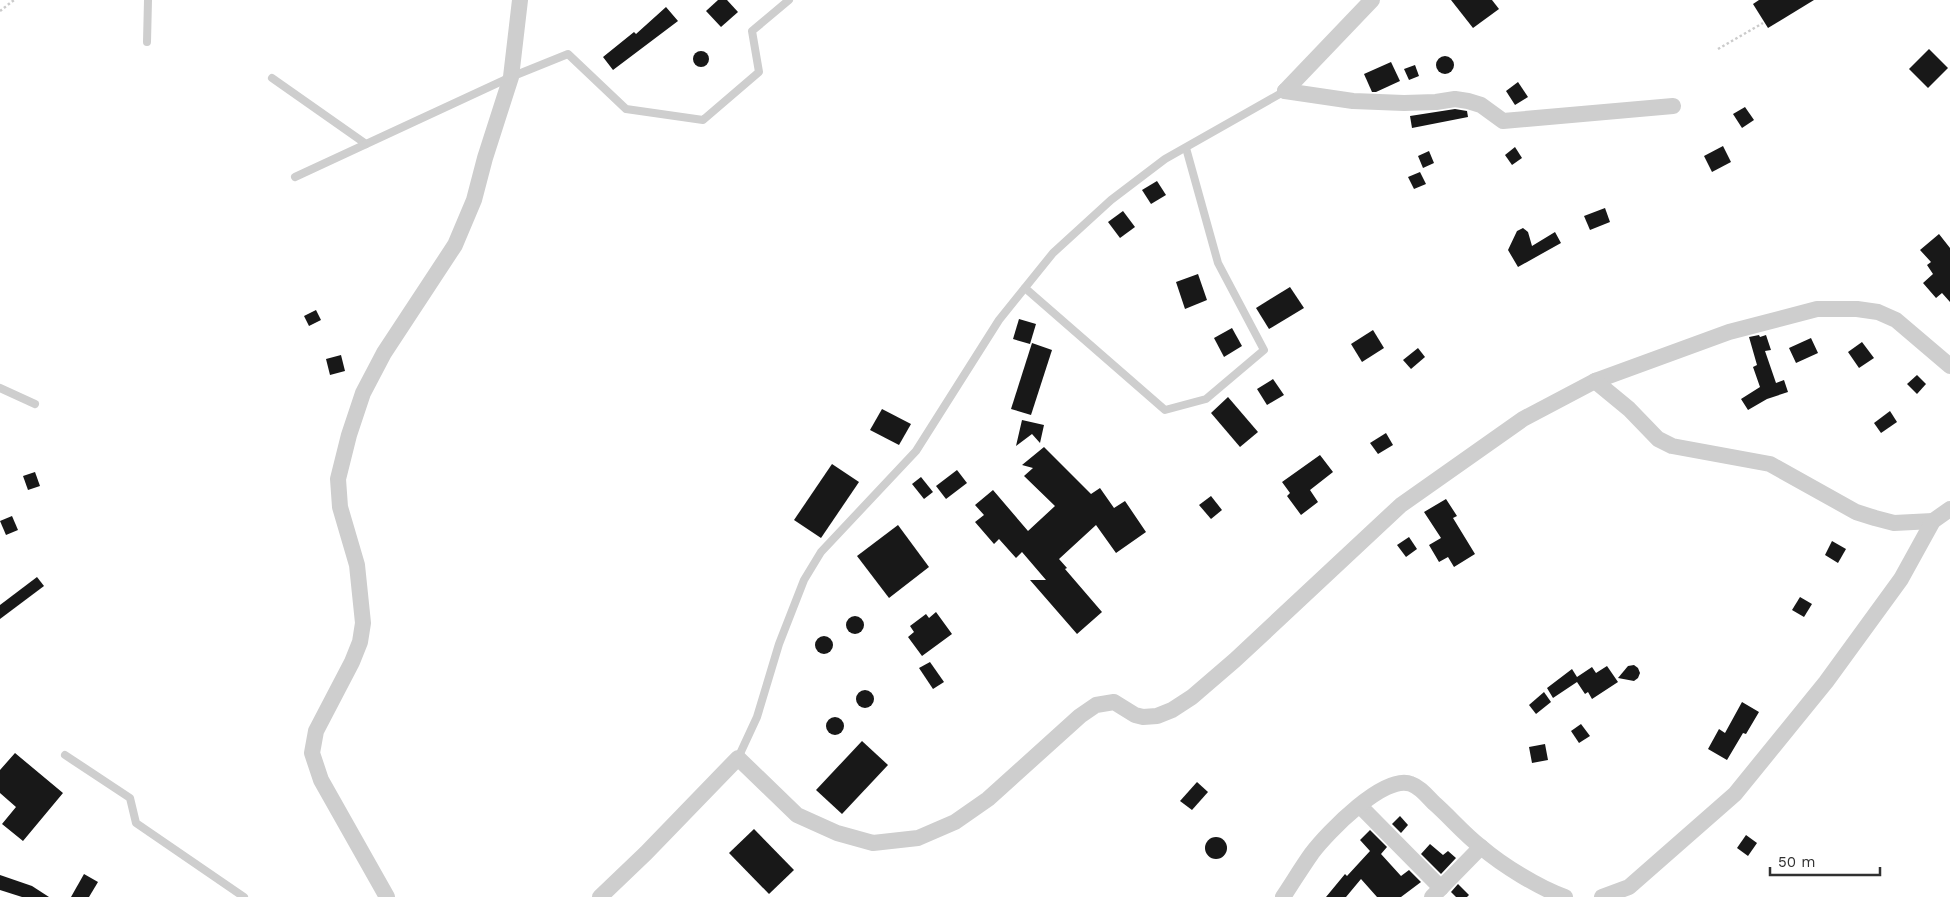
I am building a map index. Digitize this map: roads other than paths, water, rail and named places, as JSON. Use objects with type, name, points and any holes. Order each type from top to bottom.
[{"type":"street","points":[[387,897],[321,780],[312,753],[316,731],[352,662],[360,642],[363,623],[357,565],[340,507],[338,479],[363,393],[384,353],[455,245],[474,200],[484,158],[510,77],[520,0]]},
{"type":"street","points":[[1285,91],[1372,0]]},
{"type":"street","points":[[1285,91],[1353,101],[1404,103],[1436,102],[1455,99],[1481,105],[1503,121],[1673,106]]},
{"type":"street","points":[[600,897],[646,853],[738,758],[797,815],[837,833],[873,843],[918,838],[955,822],[988,799],[1080,716],[1096,705],[1114,702],[1143,718],[1157,716],[1172,710],[1192,697],[1235,660],[1401,505],[1523,419],[1595,381],[1729,332],[1817,309],[1857,309],[1878,312],[1896,320],[1950,366]]},
{"type":"street","points":[[1595,381],[1629,409],[1658,439],[1672,446],[1770,464],[1856,512],[1875,518],[1894,523],[1933,522]]},
{"type":"street","points":[[1602,897],[1629,887],[1735,794],[1826,682],[1901,579],[1933,522],[1950,509]]},
{"type":"street","points":[[1283,897],[1314,851],[1337,826],[1387,786],[1398,782],[1410,784],[1422,791],[1481,848],[1533,882],[1565,897]]},
{"type":"street","points":[[1360,806],[1437,892],[1481,848]]},
{"type":"lane","points":[[147,42],[148,0]]},
{"type":"lane","points":[[295,177],[510,77],[568,54],[626,109],[703,120],[759,72],[752,31],[789,0]]},
{"type":"lane","points":[[272,78],[366,144]]},
{"type":"lane","points":[[738,758],[752,731],[779,644],[804,580],[821,552],[916,451],[999,320],[1053,253],[1111,200],[1166,159],[1285,91]]},
{"type":"lane","points":[[1025,288],[1165,410],[1206,399],[1264,350],[1218,263],[1186,148]]},
{"type":"lane","points":[[0,388],[35,404]]},
{"type":"lane","points":[[65,755],[130,798],[136,823],[244,897]]}]
